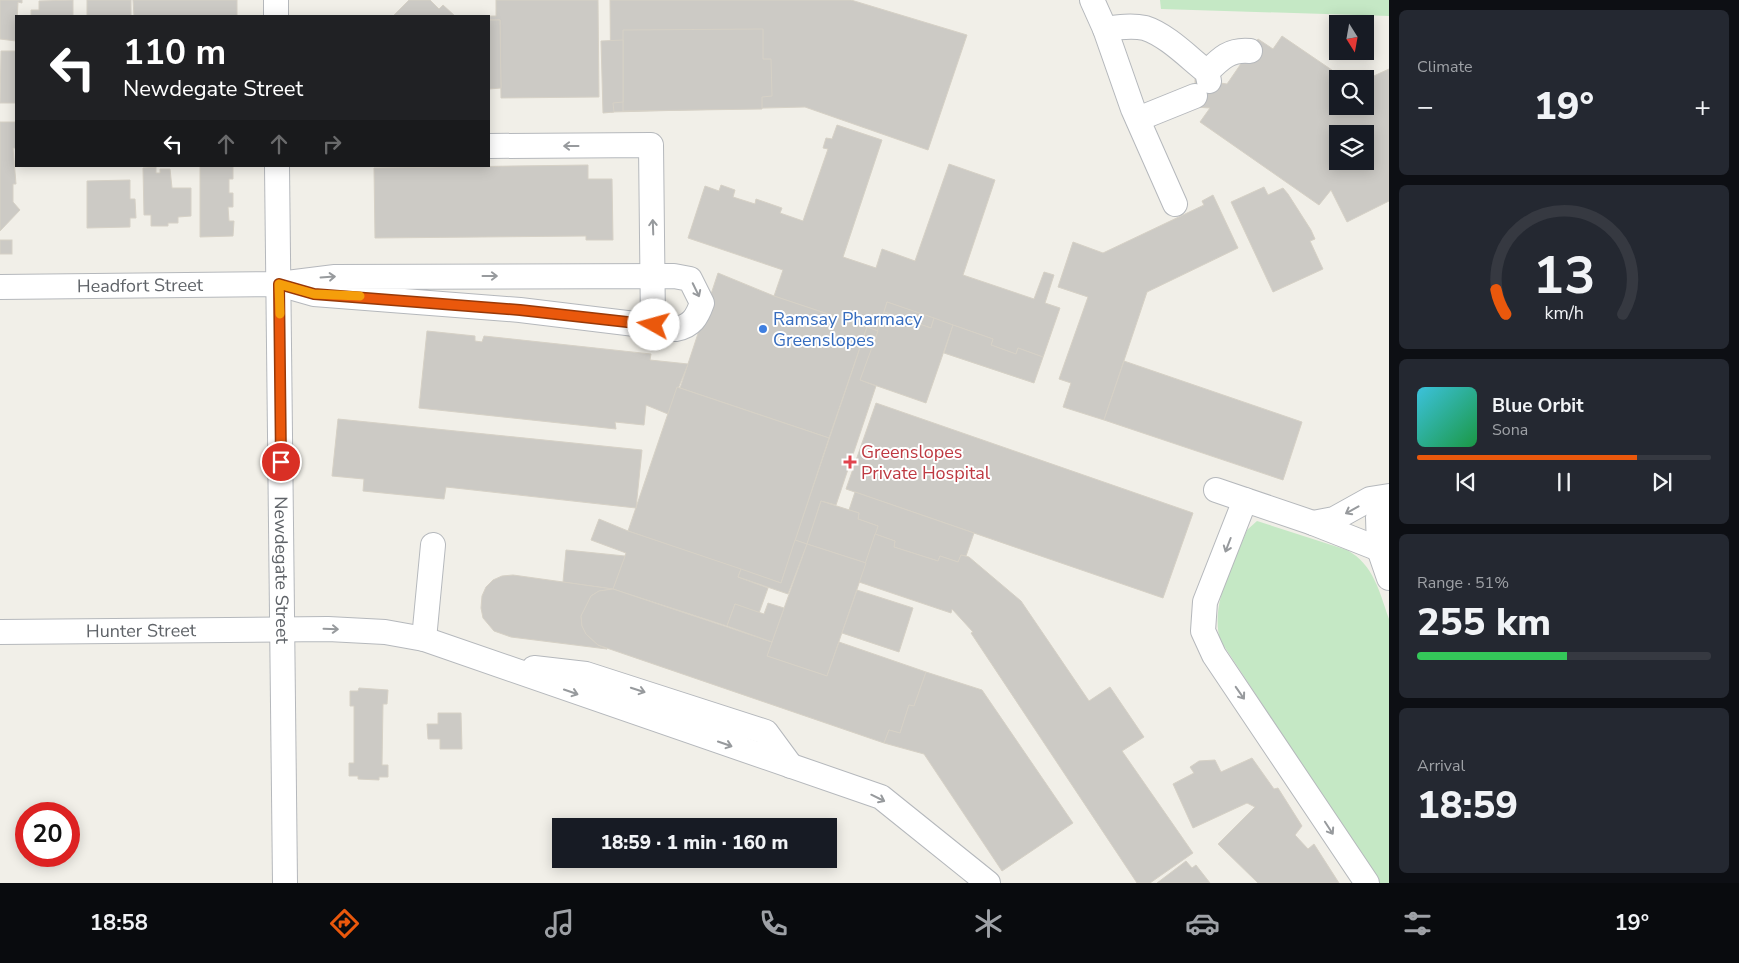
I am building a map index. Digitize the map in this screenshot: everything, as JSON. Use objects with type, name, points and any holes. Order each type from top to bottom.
[{"type":"street","points":[[276,0],[276,15]]},
{"type":"street","points":[[1092,0],[1105,28],[1138,120],[1175,204]]},
{"type":"street","points":[[1105,28],[1123,26],[1146,28],[1162,37],[1203,83]]},
{"type":"street","points":[[1138,120],[1203,83],[1224,55],[1239,50],[1250,51]]},
{"type":"street","points":[[490,146],[651,145],[654,325]]},
{"type":"street","name":"Newdegate Street","points":[[277,167],[285,883]]},
{"type":"street","points":[[519,276],[520,310]]},
{"type":"street","points":[[654,276],[690,279],[702,303],[697,316],[687,327],[676,329],[520,310],[314,294],[279,284],[335,277],[654,276]]},
{"type":"street","name":"Headfort Street","points":[[0,287],[279,284]]},
{"type":"street","points":[[1216,490],[1313,523],[1379,549]]},
{"type":"street","points":[[1313,523],[1334,519],[1370,499],[1389,496]]},
{"type":"street","points":[[1245,500],[1205,602],[1202,631],[1214,655],[1367,883]]},
{"type":"street","points":[[1389,501],[1378,517],[1379,549],[1389,578]]},
{"type":"street","points":[[424,639],[433,545]]},
{"type":"street","name":"Hunter Street","points":[[0,632],[282,629],[384,632],[424,639],[505,665],[586,674],[766,732],[791,766],[881,797],[988,883]]},
{"type":"green space","points":[[1160,0],[1389,0],[1389,16],[1161,9]]},
{"type":"green space","points":[[1257,521],[1347,550],[1364,563],[1370,571],[1382,599],[1389,619],[1389,883],[1380,883],[1220,640],[1218,612],[1225,584],[1247,530]]},
{"type":"building","points":[[0,0],[22,0],[22,3],[18,2],[17,15],[15,15],[15,41],[0,39]]},
{"type":"building","points":[[73,0],[73,15],[31,15],[31,10],[39,10],[39,1]]},
{"type":"building","points":[[87,0],[131,0],[131,15],[87,15]]},
{"type":"building","points":[[133,0],[237,0],[237,15],[134,15]]},
{"type":"building","points":[[409,0],[430,0],[439,9],[443,5],[454,15],[394,15]]},
{"type":"building","points":[[496,0],[598,0],[599,97],[501,98],[500,20],[490,20],[490,16],[496,16]]},
{"type":"building","points":[[610,0],[851,0],[967,35],[928,150],[805,107],[611,112]]},
{"type":"building","points":[[490,20],[500,20],[501,88],[490,89]]},
{"type":"building","points":[[763,29],[763,59],[771,59],[772,96],[762,97],[762,109],[623,111],[623,30]]},
{"type":"building","points":[[1282,36],[1332,70],[1329,70],[1329,115],[1374,115],[1374,76],[1389,69],[1389,201],[1347,222],[1331,190],[1319,205],[1200,122],[1210,108],[1195,107],[1195,79],[1227,84],[1258,39],[1273,49]]},
{"type":"building","points":[[623,40],[623,102],[613,103],[614,112],[603,113],[601,41]]},
{"type":"building","points":[[1,51],[15,51],[15,103],[0,103]]},
{"type":"building","points":[[0,122],[15,122],[15,148],[13,148],[16,184],[13,184],[13,202],[20,210],[0,231]]},
{"type":"building","points":[[837,125],[882,140],[843,257],[876,268],[882,249],[915,261],[949,164],[995,180],[963,275],[1034,299],[1044,272],[1054,275],[1045,303],[1060,308],[1043,357],[1018,348],[1016,354],[991,345],[993,339],[887,302],[878,331],[774,296],[783,270],[688,238],[705,186],[719,191],[721,185],[735,190],[733,197],[755,204],[756,199],[782,208],[780,213],[803,221],[828,149],[823,148],[826,138],[832,139]]},
{"type":"building","points":[[588,165],[588,179],[612,179],[613,240],[586,240],[586,236],[375,238],[374,168]]},
{"type":"building","points":[[156,167],[156,173],[160,173],[160,169],[170,169],[172,188],[191,188],[191,216],[178,217],[178,223],[168,223],[168,226],[151,226],[151,215],[144,215],[143,168]]},
{"type":"building","points":[[200,167],[233,167],[233,179],[229,179],[229,193],[233,193],[233,207],[228,207],[229,221],[234,221],[233,236],[200,237]]},
{"type":"building","points":[[130,180],[130,199],[135,199],[136,218],[130,218],[130,227],[87,228],[87,181]]},
{"type":"building","points":[[1264,187],[1268,195],[1283,188],[1288,194],[1311,230],[1315,239],[1310,241],[1323,269],[1273,292],[1231,202]]},
{"type":"building","points":[[1213,195],[1238,248],[1147,292],[1104,420],[1063,407],[1071,383],[1059,379],[1088,297],[1058,287],[1073,242],[1103,253],[1204,205],[1202,201]]},
{"type":"building","points":[[0,240],[12,240],[12,254],[0,254]]},
{"type":"building","points":[[718,273],[774,296],[867,327],[829,438],[680,388]]},
{"type":"building","points":[[887,302],[934,318],[931,328],[884,312]]},
{"type":"building","points":[[884,312],[931,328],[934,318],[953,325],[926,403],[860,380]]},
{"type":"building","points":[[953,325],[993,339],[991,345],[1016,354],[1018,348],[1043,357],[1034,383],[944,353]]},
{"type":"building","points":[[867,327],[878,331],[860,380],[876,386],[836,505],[821,501],[807,544],[795,540]]},
{"type":"building","points":[[427,331],[475,336],[475,341],[482,342],[484,336],[651,354],[650,360],[688,364],[668,414],[646,405],[644,425],[615,422],[616,429],[419,408]]},
{"type":"building","points":[[1124,361],[1302,422],[1283,480],[1104,420]]},
{"type":"building","points":[[677,387],[829,438],[781,583],[628,531]]},
{"type":"building","points":[[876,403],[1193,513],[1163,598],[846,489]]},
{"type":"building","points":[[338,419],[642,450],[636,508],[446,487],[444,499],[363,491],[364,479],[332,476]]},
{"type":"building","points":[[855,492],[974,533],[966,556],[961,555],[958,562],[940,556],[938,561],[894,547],[895,541],[875,534],[878,526],[858,519],[859,513],[849,510]]},
{"type":"building","points":[[821,501],[859,513],[858,519],[878,526],[866,563],[807,544]]},
{"type":"building","points":[[599,519],[628,531],[741,569],[738,577],[768,588],[759,613],[735,604],[727,626],[613,589],[626,553],[591,540]]},
{"type":"building","points":[[875,534],[895,541],[894,547],[938,561],[940,556],[958,562],[961,555],[969,557],[1021,601],[1089,701],[1110,687],[1144,737],[1122,751],[1193,853],[1150,883],[1137,883],[971,633],[973,632],[952,609],[951,613],[859,582]]},
{"type":"building","points":[[795,540],[807,544],[788,594],[738,577],[741,569],[781,583]]},
{"type":"building","points":[[807,544],[866,563],[827,676],[767,656]]},
{"type":"building","points":[[566,550],[625,556],[613,589],[563,582]]},
{"type":"building","points":[[513,575],[613,589],[599,591],[591,596],[581,616],[582,626],[586,634],[598,645],[607,649],[511,637],[494,631],[483,618],[481,608],[482,596],[486,587],[493,580],[502,576]]},
{"type":"building","points":[[613,589],[772,642],[767,656],[827,676],[839,642],[926,672],[914,706],[909,705],[900,733],[889,730],[884,743],[598,645],[586,634],[582,626],[581,616],[591,596],[599,591]]},
{"type":"building","points":[[857,590],[913,608],[899,652],[842,633]]},
{"type":"building","points":[[768,603],[784,608],[772,642],[727,626],[735,604],[764,614]]},
{"type":"building","points":[[926,672],[982,690],[1073,823],[1002,871],[924,754],[884,743],[889,730],[900,733],[909,705],[914,706]]},
{"type":"building","points":[[359,688],[388,690],[387,704],[383,704],[382,765],[388,765],[388,777],[379,777],[379,780],[358,779],[358,776],[349,776],[349,763],[354,763],[354,706],[350,706],[350,691],[358,691]]},
{"type":"building","points":[[438,713],[461,713],[462,749],[440,749],[440,739],[428,739],[427,724],[438,724]]},
{"type":"building","points":[[1252,758],[1274,789],[1278,788],[1302,826],[1295,835],[1308,849],[1314,844],[1339,883],[1258,883],[1218,844],[1255,807],[1247,803],[1193,828],[1173,784],[1194,773],[1190,767],[1199,761],[1215,760],[1221,772]]},
{"type":"building","points":[[1186,861],[1192,868],[1196,865],[1210,883],[1157,883]]},
{"type":"slow traffic","points":[[280,314],[279,284],[314,294],[360,296]]},
{"type":"place","name":"Ramsay Pharmacy Greenslopes","points":[[763,329]]},
{"type":"place","name":"Greenslopes Private Hospital","points":[[850,462]]},
{"type":"route","points":[[281,462],[279,284],[314,294],[363,296],[520,310],[654,325]]}]
